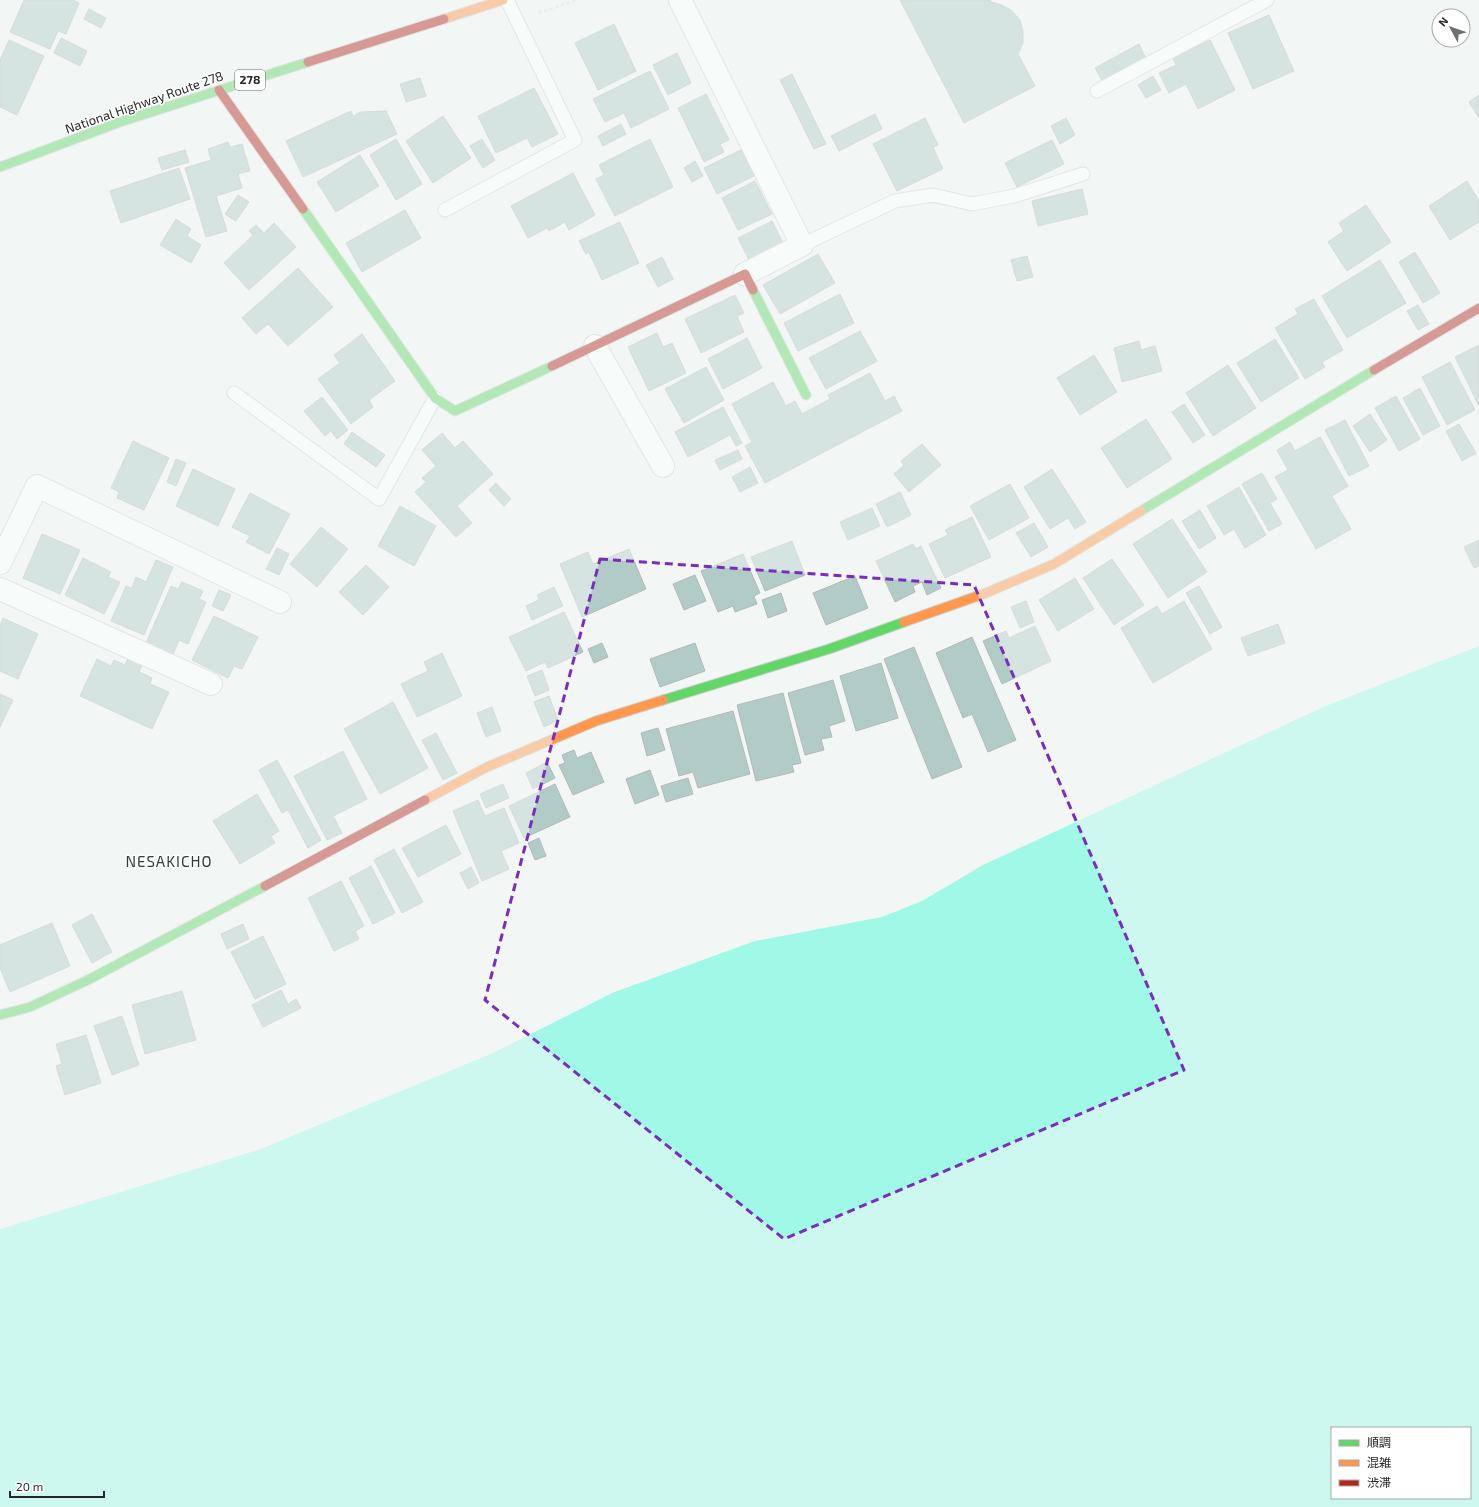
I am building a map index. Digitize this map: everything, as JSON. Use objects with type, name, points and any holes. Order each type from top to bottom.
[{"type":"main road","name":"National Highway Route 278","points":[[0,167],[120,122],[503,0]]},
{"type":"main road","points":[[219,90],[435,398],[455,411],[745,274],[806,395]]},
{"type":"main road","points":[[0,1015],[30,1007],[88,980],[495,764],[596,721],[829,649],[986,594],[1054,564],[1274,430],[1479,308]]},
{"type":"street","points":[[680,0],[802,245],[745,274]]},
{"type":"street","points":[[595,346],[663,466]]},
{"type":"street","points":[[0,563],[38,486],[280,602]]},
{"type":"street","points":[[0,589],[212,684]]},
{"type":"lane","points":[[445,210],[574,140],[507,0]]},
{"type":"lane","points":[[1097,91],[1267,0]]},
{"type":"lane","points":[[802,245],[895,201],[933,195],[972,204],[1014,196],[1083,174]]},
{"type":"lane","points":[[234,392],[379,499],[435,398]]},
{"type":"highlighted area","points":[[600,559],[974,585],[1184,1070],[784,1239],[485,1000]]},
{"type":"shaded area","points":[[1479,646],[1479,1507],[0,1507],[0,1229],[258,1150],[493,1053],[612,993],[755,941],[882,917],[922,901],[983,865],[1323,707]]},
{"type":"building","points":[[24,0],[73,0],[79,3],[66,34],[58,31],[50,49],[10,32]]},
{"type":"building","points":[[900,0],[990,0],[991,2],[1002,5],[1012,11],[1020,20],[1023,31],[1023,43],[1018,54],[1035,86],[964,123]]},
{"type":"building","points":[[89,9],[106,18],[101,28],[84,19]]},
{"type":"building","points":[[1269,15],[1294,71],[1253,89],[1228,33]]},
{"type":"building","points":[[614,24],[636,71],[598,90],[575,43]]},
{"type":"building","points":[[61,38],[87,51],[80,66],[54,53]]},
{"type":"building","points":[[9,40],[44,56],[17,115],[0,107],[0,60]]},
{"type":"building","points":[[1210,40],[1235,90],[1198,109],[1186,84],[1169,93],[1159,73],[1176,65],[1173,58]]},
{"type":"building","points":[[1139,44],[1147,61],[1104,84],[1095,68]]},
{"type":"building","points":[[677,53],[691,83],[668,95],[653,65]]},
{"type":"building","points":[[650,71],[669,109],[631,128],[624,113],[605,122],[593,99]]},
{"type":"building","points":[[792,74],[826,144],[814,149],[780,80]]},
{"type":"building","points":[[1153,76],[1161,90],[1146,98],[1138,85]]},
{"type":"building","points":[[420,78],[426,96],[406,102],[400,84]]},
{"type":"building","points":[[534,88],[558,134],[532,147],[527,138],[496,153],[478,116]]},
{"type":"building","points":[[706,94],[729,140],[720,144],[724,152],[704,162],[678,108]]},
{"type":"building","points":[[1479,95],[1479,118],[1469,102]]},
{"type":"building","points":[[351,111],[353,116],[361,112],[386,111],[397,134],[303,177],[286,141]]},
{"type":"building","points":[[875,114],[882,129],[839,151],[831,136]]},
{"type":"building","points":[[443,116],[471,158],[433,183],[406,141]]},
{"type":"building","points":[[925,118],[938,145],[933,147],[943,169],[897,191],[873,144]]},
{"type":"building","points":[[1066,118],[1075,135],[1060,144],[1051,126]]},
{"type":"building","points":[[621,124],[626,134],[603,146],[598,136]]},
{"type":"building","points":[[396,139],[422,184],[396,200],[370,155]]},
{"type":"building","points":[[482,139],[495,160],[483,168],[470,146]]},
{"type":"building","points":[[650,139],[673,187],[615,216],[596,179],[604,175],[599,165]]},
{"type":"building","points":[[1052,140],[1064,164],[1017,187],[1005,163]]},
{"type":"building","points":[[228,142],[230,147],[242,144],[250,171],[238,174],[242,188],[216,196],[227,231],[206,237],[185,168],[211,160],[208,149]]},
{"type":"building","points":[[185,150],[189,162],[162,170],[158,158]]},
{"type":"building","points":[[741,150],[754,176],[717,194],[704,168]]},
{"type":"building","points":[[360,155],[379,186],[336,212],[317,182]]},
{"type":"building","points":[[695,161],[703,176],[692,182],[684,168]]},
{"type":"building","points":[[179,168],[190,199],[121,223],[110,191]]},
{"type":"building","points":[[573,173],[595,215],[569,230],[565,222],[549,231],[547,228],[528,238],[511,206]]},
{"type":"building","points":[[755,181],[772,214],[738,230],[722,198]]},
{"type":"building","points":[[1467,181],[1479,201],[1479,222],[1450,240],[1429,206]]},
{"type":"building","points":[[1082,189],[1088,214],[1038,226],[1032,201]]},
{"type":"building","points":[[238,195],[249,202],[236,221],[225,214]]},
{"type":"building","points":[[1366,205],[1391,242],[1347,271],[1328,242],[1344,231],[1339,223]]},
{"type":"building","points":[[405,210],[421,238],[362,272],[346,243]]},
{"type":"building","points":[[176,219],[191,229],[187,236],[201,245],[191,263],[160,245]]},
{"type":"building","points":[[772,221],[785,247],[751,264],[738,238]]},
{"type":"building","points":[[620,222],[639,263],[602,280],[589,252],[586,254],[579,241]]},
{"type":"building","points":[[274,223],[296,247],[249,290],[224,263],[253,235],[249,231],[256,225],[264,233]]},
{"type":"building","points":[[1415,252],[1440,293],[1423,303],[1399,262]]},
{"type":"building","points":[[818,254],[835,283],[780,314],[763,285]]},
{"type":"building","points":[[1027,256],[1033,277],[1017,281],[1011,260]]},
{"type":"building","points":[[662,257],[673,279],[658,287],[646,265]]},
{"type":"building","points":[[1380,260],[1406,303],[1347,338],[1322,296]]},
{"type":"building","points":[[298,268],[333,307],[288,346],[268,324],[256,334],[242,318]]},
{"type":"building","points":[[840,294],[854,323],[798,351],[784,323]]},
{"type":"building","points":[[735,295],[744,313],[737,316],[744,332],[701,353],[685,319]]},
{"type":"building","points":[[1314,299],[1343,350],[1322,362],[1325,367],[1305,379],[1275,328],[1298,314],[1295,309]]},
{"type":"building","points":[[1418,305],[1429,324],[1418,330],[1407,311]]},
{"type":"building","points":[[860,331],[877,361],[826,389],[809,358]]},
{"type":"building","points":[[657,333],[663,347],[672,343],[686,373],[649,391],[628,347]]},
{"type":"building","points":[[362,334],[395,381],[369,400],[373,407],[351,424],[318,379],[340,363],[334,355]]},
{"type":"building","points":[[747,338],[762,368],[723,389],[708,359]]},
{"type":"building","points":[[1275,339],[1299,378],[1261,402],[1237,363]]},
{"type":"building","points":[[1139,341],[1141,350],[1155,346],[1162,371],[1122,382],[1114,348]]},
{"type":"building","points":[[1479,345],[1479,406],[1455,357]]},
{"type":"building","points":[[1094,355],[1117,392],[1080,415],[1057,378]]},
{"type":"building","points":[[1450,362],[1475,410],[1447,425],[1422,377]]},
{"type":"building","points":[[1228,365],[1256,408],[1213,436],[1186,393]]},
{"type":"building","points":[[706,367],[724,400],[684,423],[665,389]]},
{"type":"building","points":[[870,373],[885,401],[894,396],[902,411],[765,483],[745,446],[752,442],[732,404],[773,382],[786,406],[795,401],[802,414],[830,399],[828,395]]},
{"type":"building","points":[[1420,388],[1440,426],[1423,435],[1403,398]]},
{"type":"building","points":[[1396,396],[1420,439],[1399,451],[1375,408]]},
{"type":"building","points":[[322,397],[348,430],[337,439],[331,431],[325,436],[304,411]]},
{"type":"building","points":[[1184,404],[1205,435],[1193,443],[1172,412]]},
{"type":"building","points":[[723,407],[742,443],[736,446],[730,435],[688,457],[675,432]]},
{"type":"building","points":[[1370,414],[1387,440],[1370,452],[1353,426]]},
{"type":"building","points":[[1146,419],[1172,459],[1127,488],[1101,448]]},
{"type":"building","points":[[1345,420],[1369,466],[1349,476],[1325,430]]},
{"type":"building","points":[[1459,424],[1476,453],[1462,461],[1446,431]]},
{"type":"building","points":[[352,432],[385,455],[376,467],[344,444]]},
{"type":"building","points":[[442,433],[455,448],[463,441],[493,474],[457,506],[472,523],[456,537],[415,492],[426,482],[422,478],[436,466],[422,450]]},
{"type":"building","points":[[1320,437],[1348,486],[1332,496],[1351,529],[1316,549],[1275,477],[1288,470],[1277,450],[1290,442],[1295,451]]},
{"type":"building","points":[[133,441],[169,458],[144,510],[117,498],[119,492],[111,488]]},
{"type":"building","points":[[922,444],[941,465],[909,492],[894,474],[904,465],[901,461]]},
{"type":"building","points":[[738,450],[742,459],[720,470],[715,460]]},
{"type":"building","points":[[176,459],[186,463],[176,486],[167,482]]},
{"type":"building","points":[[750,467],[758,483],[740,492],[732,477]]},
{"type":"building","points":[[193,469],[235,489],[218,526],[176,506]]},
{"type":"building","points":[[1052,469],[1086,522],[1075,529],[1068,518],[1050,529],[1024,487]]},
{"type":"building","points":[[1262,473],[1277,499],[1270,503],[1282,524],[1269,531],[1242,484]]},
{"type":"building","points":[[496,483],[511,499],[504,506],[489,490]]},
{"type":"building","points":[[1010,484],[1029,518],[989,540],[970,506]]},
{"type":"building","points":[[1239,487],[1266,535],[1245,548],[1234,529],[1224,535],[1207,506]]},
{"type":"building","points":[[900,492],[911,515],[887,527],[876,504]]},
{"type":"building","points":[[250,493],[290,514],[269,554],[246,542],[250,536],[232,527]]},
{"type":"building","points":[[400,506],[436,526],[414,566],[378,546]]},
{"type":"building","points":[[872,508],[880,526],[848,540],[840,522]]},
{"type":"building","points":[[1200,510],[1216,538],[1199,549],[1182,521]]},
{"type":"building","points":[[972,517],[991,557],[945,578],[929,544],[948,535],[945,530]]},
{"type":"building","points":[[1172,519],[1207,572],[1168,598],[1133,544]]},
{"type":"building","points":[[1034,523],[1048,547],[1031,557],[1016,533]]},
{"type":"building","points":[[321,527],[348,549],[317,587],[290,564]]},
{"type":"building","points":[[42,534],[80,550],[60,594],[23,578]]},
{"type":"building","points":[[1479,540],[1479,566],[1474,568],[1464,547]]},
{"type":"building","points":[[792,541],[805,575],[765,591],[751,557]]},
{"type":"building","points":[[913,544],[916,549],[921,546],[941,588],[927,595],[922,582],[913,586],[915,592],[895,602],[876,561]]},
{"type":"building","points":[[277,548],[289,554],[279,575],[266,569]]},
{"type":"building","points":[[629,549],[646,589],[582,617],[560,564],[588,552],[593,564]]},
{"type":"building","points":[[743,554],[760,593],[754,596],[757,604],[735,612],[733,606],[718,612],[701,571]]},
{"type":"building","points":[[83,558],[111,572],[108,577],[120,582],[104,614],[65,595]]},
{"type":"building","points":[[1112,559],[1144,605],[1114,625],[1083,578]]},
{"type":"building","points":[[156,560],[173,567],[144,635],[111,621],[126,586],[132,588],[136,577],[146,582]]},
{"type":"building","points":[[366,565],[389,587],[363,615],[339,592]]},
{"type":"building","points":[[695,575],[706,601],[684,610],[673,584]]},
{"type":"building","points":[[855,576],[868,608],[826,625],[813,593]]},
{"type":"building","points":[[1075,578],[1094,609],[1058,631],[1039,600]]},
{"type":"building","points":[[182,582],[203,591],[199,599],[206,602],[188,644],[179,640],[173,654],[146,643],[171,586],[178,589]]},
{"type":"building","points":[[1199,586],[1222,627],[1210,634],[1186,593]]},
{"type":"building","points":[[554,587],[563,606],[532,620],[526,606],[539,600],[537,595]]},
{"type":"building","points":[[219,590],[231,595],[223,611],[212,606]]},
{"type":"building","points":[[781,593],[787,611],[768,618],[762,600]]},
{"type":"building","points":[[1026,601],[1034,622],[1020,628],[1011,607]]},
{"type":"building","points":[[1184,601],[1212,649],[1153,683],[1121,628],[1157,606],[1162,614]]},
{"type":"building","points":[[564,612],[583,652],[548,668],[545,662],[526,671],[509,637]]},
{"type":"building","points":[[214,616],[258,637],[242,669],[234,666],[228,678],[192,660]]},
{"type":"building","points":[[3,618],[38,634],[18,679],[0,671],[0,625]]},
{"type":"building","points":[[1278,624],[1285,643],[1248,656],[1241,638]]},
{"type":"building","points":[[1035,626],[1051,661],[1002,684],[983,641],[1006,631],[1009,638]]},
{"type":"building","points":[[972,637],[1016,740],[988,752],[972,714],[963,718],[936,653]]},
{"type":"building","points":[[602,643],[608,657],[594,663],[588,649]]},
{"type":"building","points":[[695,643],[705,671],[660,687],[650,659]]},
{"type":"building","points":[[914,647],[962,767],[932,779],[884,659]]},
{"type":"building","points":[[442,653],[462,696],[417,717],[401,684],[428,671],[424,662]]},
{"type":"building","points":[[129,656],[143,663],[139,672],[152,678],[150,684],[169,692],[152,729],[80,696],[97,659],[111,666],[114,660],[125,665]]},
{"type":"building","points":[[881,663],[898,718],[856,731],[840,676]]},
{"type":"building","points":[[542,670],[549,690],[535,696],[527,676]]},
{"type":"building","points":[[833,680],[845,721],[829,726],[832,737],[821,739],[824,750],[805,755],[788,693]]},
{"type":"building","points":[[783,693],[801,763],[792,765],[794,772],[756,781],[737,705]]},
{"type":"building","points":[[0,694],[13,700],[0,727]]},
{"type":"building","points":[[549,696],[558,720],[544,727],[534,702]]},
{"type":"building","points":[[393,702],[428,768],[380,794],[344,729]]},
{"type":"building","points":[[492,707],[501,731],[486,737],[477,713]]},
{"type":"building","points":[[733,711],[750,774],[698,788],[693,772],[679,776],[666,729]]},
{"type":"building","points":[[658,728],[665,750],[647,756],[641,733]]},
{"type":"building","points":[[436,733],[457,773],[443,780],[422,740]]},
{"type":"building","points":[[574,750],[577,758],[591,752],[604,782],[573,795],[559,765],[565,763],[562,755]]},
{"type":"building","points":[[343,751],[367,799],[333,816],[342,833],[327,840],[294,776]]},
{"type":"building","points":[[277,760],[321,840],[308,848],[288,810],[282,813],[259,770]]},
{"type":"building","points":[[547,762],[555,778],[533,789],[526,773]]},
{"type":"building","points":[[650,770],[659,795],[635,804],[626,779]]},
{"type":"building","points":[[688,778],[693,794],[666,802],[661,786]]},
{"type":"building","points":[[503,784],[509,798],[486,808],[480,794]]},
{"type":"building","points":[[555,784],[570,817],[524,838],[509,806]]},
{"type":"building","points":[[257,794],[279,831],[271,836],[275,843],[240,864],[213,821]]},
{"type":"building","points":[[478,800],[485,816],[504,808],[519,843],[501,851],[509,869],[482,881],[453,811]]},
{"type":"building","points":[[446,825],[461,854],[418,877],[402,848]]},
{"type":"building","points":[[539,838],[546,856],[535,860],[528,843]]},
{"type":"building","points":[[394,849],[423,902],[402,913],[374,860]]},
{"type":"building","points":[[371,866],[395,913],[373,924],[349,878]]},
{"type":"building","points":[[471,867],[479,883],[468,889],[460,873]]},
{"type":"building","points":[[341,881],[364,926],[355,931],[359,939],[334,951],[308,898]]},
{"type":"building","points":[[92,914],[112,952],[92,963],[72,925]]},
{"type":"building","points":[[52,923],[70,966],[10,992],[0,968],[0,945]]},
{"type":"building","points":[[243,924],[249,939],[227,949],[221,934]]},
{"type":"building","points":[[263,936],[286,984],[255,999],[231,952]]},
{"type":"building","points":[[281,990],[288,1004],[296,999],[301,1008],[263,1027],[252,1005]]},
{"type":"building","points":[[182,991],[196,1040],[145,1054],[132,1005]]},
{"type":"building","points":[[122,1016],[139,1065],[112,1075],[94,1026]]},
{"type":"building","points":[[86,1035],[101,1083],[65,1095],[56,1066],[62,1064],[56,1044]]},
{"type":"traffic: fast","points":[[0,167],[120,122],[308,62]]},
{"type":"traffic: fast","points":[[303,209],[435,398],[455,411],[552,366]]},
{"type":"traffic: fast","points":[[753,290],[806,395]]},
{"type":"traffic: fast","points":[[1141,511],[1374,370]]},
{"type":"traffic: fast","points":[[663,700],[829,649],[904,622]]},
{"type":"traffic: fast","points":[[0,1015],[30,1007],[88,980],[265,886]]},
{"type":"traffic: slow","points":[[444,19],[503,0]]},
{"type":"traffic: slow","points":[[904,622],[986,593],[1054,564],[1141,511]]},
{"type":"traffic: slow","points":[[425,800],[487,767],[596,721],[663,700]]},
{"type":"traffic: jam","points":[[308,62],[444,19]]},
{"type":"traffic: jam","points":[[219,90],[303,209]]},
{"type":"traffic: jam","points":[[552,366],[745,274],[753,290]]},
{"type":"traffic: jam","points":[[1374,370],[1479,308]]},
{"type":"traffic: jam","points":[[265,886],[425,800]]},
{"type":"district","name":"NESAKICHO","points":[[169,862]]}]
